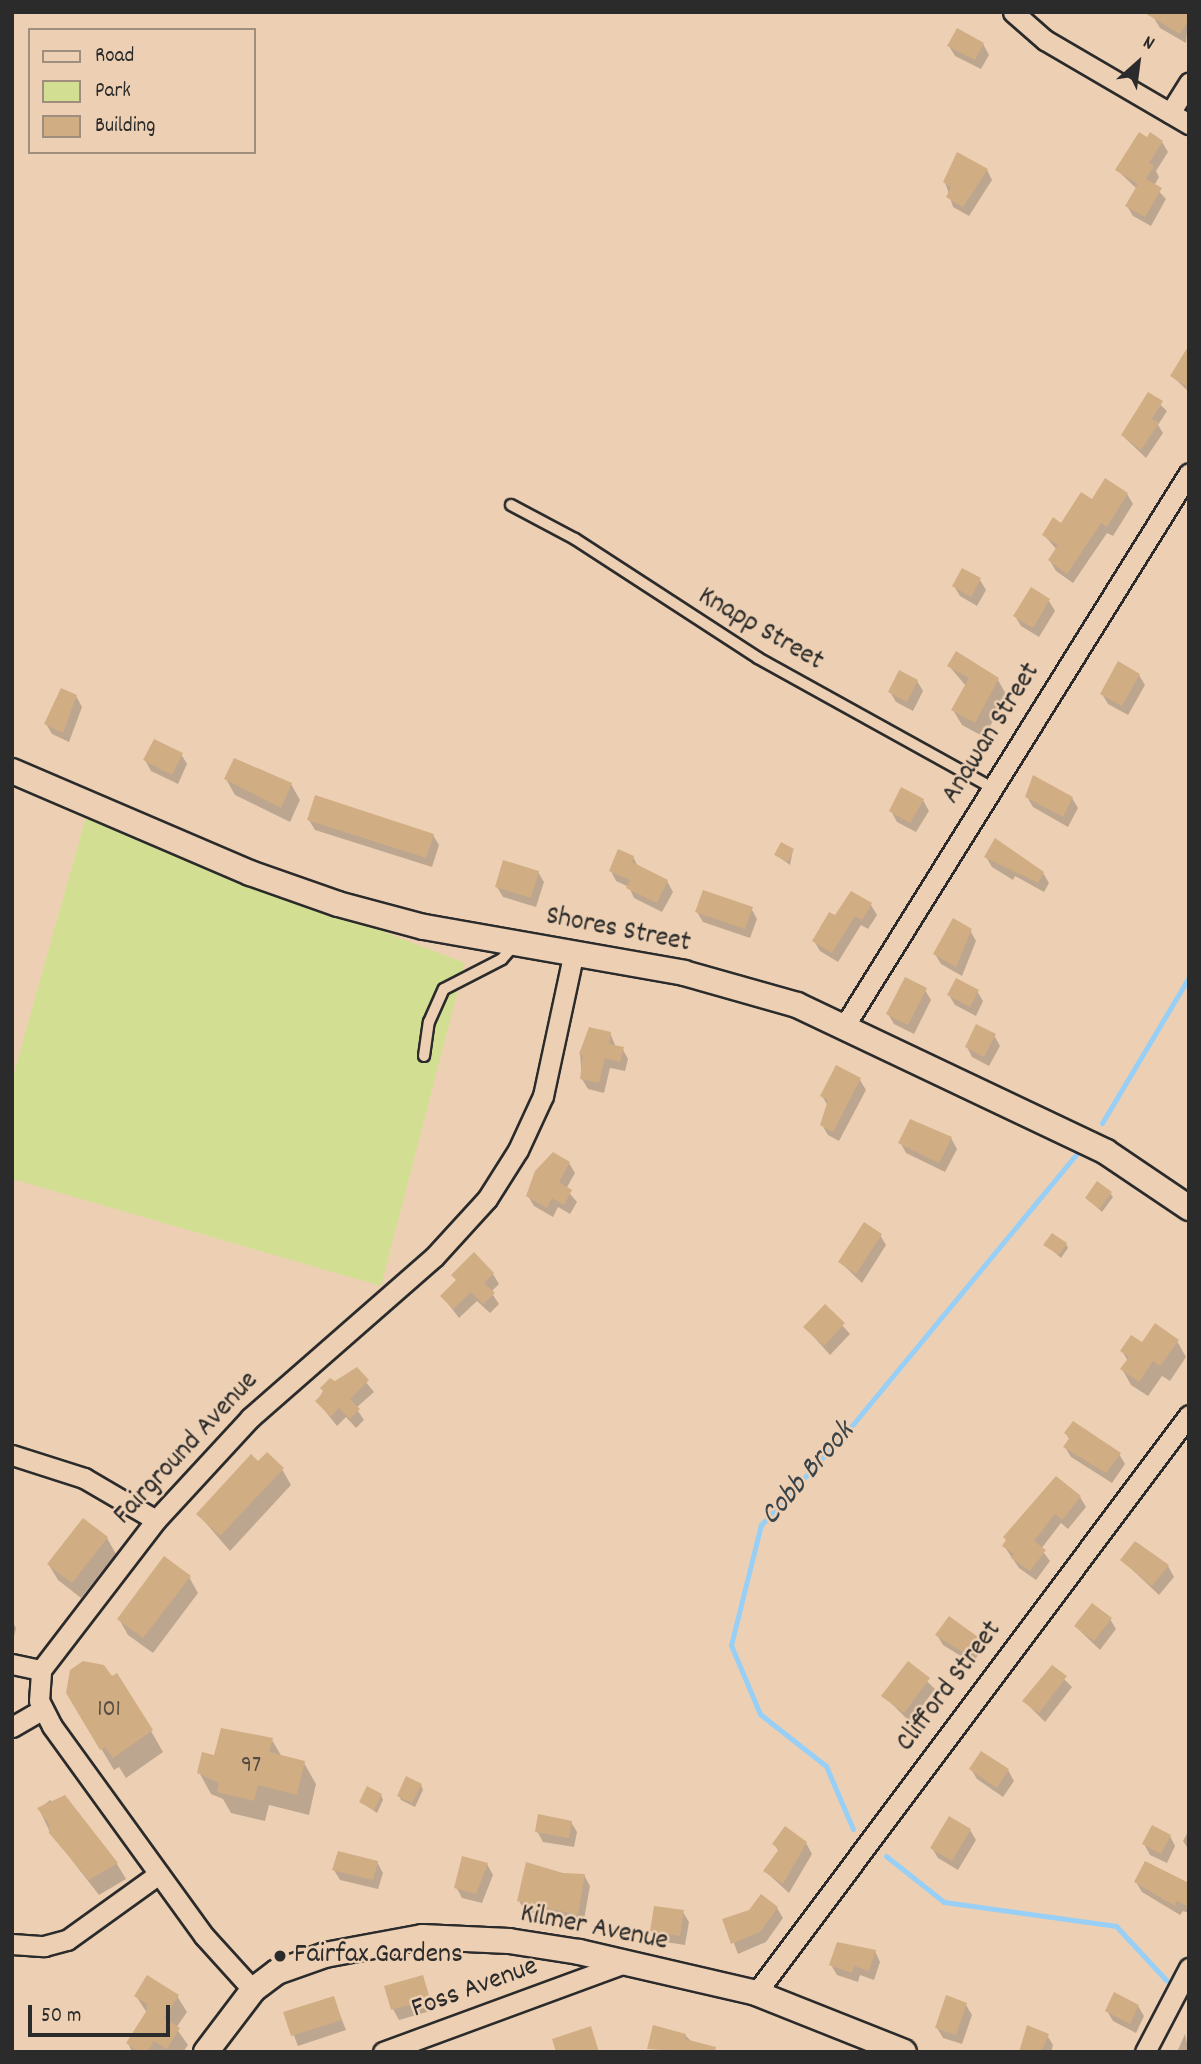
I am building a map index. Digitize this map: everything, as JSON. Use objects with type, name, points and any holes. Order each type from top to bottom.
[{"type":"street","points":[[1013,12],[1045,40],[1189,124]]},
{"type":"street","points":[[1170,113],[1189,82]]},
{"type":"street","name":"Anawan Street","points":[[845,1025],[1189,473]]},
{"type":"street","name":"Shores Street","points":[[12,771],[310,895],[424,927],[574,952],[740,987],[845,1025],[1106,1152],[1189,1208]]},
{"type":"street","name":"Fairground Avenue","points":[[41,1670],[156,1520],[250,1418],[434,1257],[487,1199],[518,1150],[542,1097],[574,952]]},
{"type":"street","name":"Clifford Street","points":[[756,1993],[1189,1415]]},
{"type":"street","points":[[12,1455],[84,1478],[156,1520]]},
{"type":"street","points":[[12,1664],[41,1670],[37,1691],[42,1710],[204,1936],[260,1984],[206,2052]]},
{"type":"street","points":[[12,1727],[42,1710]]},
{"type":"street","points":[[12,1944],[44,1946],[66,1940],[159,1874]]},
{"type":"street","name":"Kilmer Avenue","points":[[260,1984],[325,1955],[422,1937],[509,1941],[625,1963],[756,1993],[904,2052]]},
{"type":"street","name":"Foss Avenue","points":[[383,2052],[625,1963]]},
{"type":"street","points":[[1145,2052],[1189,1968]]},
{"type":"lane","name":"Knapp Street","points":[[511,505],[575,539],[758,658],[991,787]]},
{"type":"lane","points":[[424,1056],[429,1022],[443,989],[502,958],[516,942]]},
{"type":"green space","points":[[86,817],[465,963],[381,1286],[12,1179],[12,1080]]},
{"type":"building","points":[[1143,12],[1189,12],[1189,20],[1180,34]]},
{"type":"building","points":[[957,28],[984,43],[975,60],[947,46]]},
{"type":"building","points":[[1139,132],[1147,137],[1150,132],[1163,141],[1149,163],[1154,166],[1146,179],[1162,188],[1145,217],[1125,206],[1138,184],[1115,170]]},
{"type":"building","points":[[957,152],[988,169],[963,207],[946,197],[951,187],[943,182]]},
{"type":"building","points":[[1189,345],[1189,388],[1170,376]]},
{"type":"building","points":[[1148,392],[1163,401],[1152,419],[1159,423],[1141,450],[1121,435]]},
{"type":"building","points":[[1105,478],[1128,493],[1107,527],[1101,523],[1067,574],[1048,560],[1058,545],[1042,535],[1053,517],[1061,523],[1081,492],[1092,499]]},
{"type":"building","points":[[962,568],[981,578],[971,597],[952,586]]},
{"type":"building","points":[[1031,587],[1050,599],[1033,628],[1013,616]]},
{"type":"building","points":[[956,651],[999,678],[975,723],[951,710],[969,678],[947,666]]},
{"type":"building","points":[[1118,661],[1140,674],[1122,706],[1100,694]]},
{"type":"building","points":[[899,670],[918,680],[907,702],[888,692]]},
{"type":"building","points":[[61,688],[77,695],[63,733],[44,724]]},
{"type":"building","points":[[154,739],[183,753],[172,775],[143,760]]},
{"type":"building","points":[[234,758],[292,783],[281,808],[224,779]]},
{"type":"building","points":[[1033,775],[1073,797],[1063,817],[1025,797]]},
{"type":"building","points":[[901,787],[924,799],[910,823],[889,811]]},
{"type":"building","points":[[315,795],[434,834],[426,858],[307,820]]},
{"type":"building","points":[[995,838],[1044,872],[1038,883],[984,857]]},
{"type":"building","points":[[781,842],[794,849],[788,862],[774,855]]},
{"type":"building","points":[[618,849],[634,856],[632,862],[668,880],[657,903],[626,888],[630,880],[609,871]]},
{"type":"building","points":[[503,860],[539,871],[531,898],[495,887]]},
{"type":"building","points":[[703,890],[753,907],[745,929],[695,912]]},
{"type":"building","points":[[851,891],[872,903],[862,920],[855,916],[832,953],[812,941],[829,912],[835,915]]},
{"type":"building","points":[[953,918],[972,929],[956,967],[933,954]]},
{"type":"building","points":[[905,977],[927,988],[908,1025],[886,1014]]},
{"type":"building","points":[[956,978],[979,990],[970,1007],[947,995]]},
{"type":"building","points":[[976,1024],[996,1034],[984,1057],[965,1047]]},
{"type":"building","points":[[589,1027],[611,1032],[609,1044],[624,1047],[620,1062],[605,1058],[599,1083],[580,1079],[583,1055],[579,1054]]},
{"type":"building","points":[[836,1065],[861,1078],[833,1132],[820,1125],[828,1100],[820,1096]]},
{"type":"building","points":[[910,1119],[952,1137],[939,1163],[898,1143]]},
{"type":"building","points":[[553,1152],[570,1162],[559,1182],[572,1190],[564,1205],[552,1198],[547,1208],[526,1196],[535,1171]]},
{"type":"building","points":[[1097,1181],[1112,1192],[1099,1209],[1085,1198]]},
{"type":"building","points":[[864,1222],[882,1234],[856,1274],[838,1262]]},
{"type":"building","points":[[1052,1233],[1067,1243],[1059,1255],[1043,1245]]},
{"type":"building","points":[[474,1252],[494,1273],[484,1283],[495,1293],[483,1304],[471,1292],[453,1309],[440,1296],[456,1280],[451,1275]]},
{"type":"building","points":[[825,1304],[845,1323],[824,1346],[803,1327]]},
{"type":"building","points":[[1155,1323],[1179,1340],[1160,1366],[1153,1361],[1139,1382],[1120,1369],[1129,1357],[1120,1351],[1131,1335],[1142,1342]]},
{"type":"building","points":[[357,1367],[369,1380],[350,1399],[360,1409],[350,1419],[339,1408],[331,1417],[315,1401],[324,1392],[320,1388],[330,1378],[335,1381]]},
{"type":"building","points":[[1073,1421],[1121,1453],[1106,1473],[1063,1447],[1070,1437],[1064,1433]]},
{"type":"building","points":[[267,1452],[284,1468],[220,1536],[196,1514],[251,1454],[258,1461]]},
{"type":"building","points":[[1056,1476],[1081,1496],[1062,1520],[1055,1514],[1034,1541],[1046,1550],[1030,1571],[1011,1558],[1014,1554],[1002,1546],[1006,1540],[1003,1537]]},
{"type":"building","points":[[83,1518],[108,1537],[72,1583],[47,1564]]},
{"type":"building","points":[[1135,1541],[1169,1565],[1152,1586],[1120,1560]]},
{"type":"building","points":[[164,1556],[191,1576],[143,1638],[117,1619]]},
{"type":"building","points":[[1092,1603],[1112,1618],[1094,1641],[1074,1626]]},
{"type":"building","points":[[949,1616],[978,1637],[966,1654],[935,1635]]},
{"type":"building","points":[[83,1661],[104,1665],[112,1676],[117,1673],[153,1730],[113,1758],[105,1747],[100,1750],[66,1693],[70,1670]]},
{"type":"building","points":[[908,1661],[930,1678],[904,1713],[881,1696]]},
{"type":"building","points":[[1052,1665],[1067,1676],[1039,1713],[1022,1701]]},
{"type":"building","points":[[221,1728],[273,1738],[269,1752],[305,1761],[297,1795],[258,1785],[254,1801],[217,1792],[219,1783],[197,1773],[202,1752],[214,1755]]},
{"type":"building","points":[[981,1751],[1009,1769],[997,1788],[969,1769]]},
{"type":"building","points":[[406,1776],[422,1784],[412,1803],[397,1796]]},
{"type":"building","points":[[367,1786],[382,1794],[374,1810],[359,1802]]},
{"type":"building","points":[[65,1795],[118,1863],[89,1880],[49,1833],[49,1824],[37,1808]]},
{"type":"building","points":[[538,1814],[572,1821],[569,1838],[535,1832]]},
{"type":"building","points":[[949,1816],[971,1829],[952,1861],[930,1848]]},
{"type":"building","points":[[1152,1825],[1171,1835],[1161,1854],[1142,1844]]},
{"type":"building","points":[[785,1826],[807,1842],[783,1884],[763,1871],[779,1849],[772,1844]]},
{"type":"building","points":[[338,1851],[378,1861],[373,1880],[332,1870]]},
{"type":"building","points":[[462,1856],[488,1863],[476,1894],[454,1888]]},
{"type":"building","points":[[1145,1861],[1189,1883],[1189,1907],[1177,1901],[1175,1906],[1134,1882]]},
{"type":"building","points":[[526,1862],[563,1873],[585,1874],[578,1915],[517,1901]]},
{"type":"building","points":[[761,1894],[778,1907],[760,1932],[731,1944],[722,1919],[749,1910]]},
{"type":"building","points":[[654,1906],[684,1910],[680,1936],[650,1931]]},
{"type":"building","points":[[837,1942],[876,1950],[869,1971],[854,1966],[852,1973],[829,1965]]},
{"type":"building","points":[[147,1975],[179,1995],[164,2018],[180,2028],[167,2049],[154,2041],[147,2052],[139,2052],[126,2043],[147,2010],[147,2004],[134,1996]]},
{"type":"building","points":[[423,1975],[430,1999],[391,2010],[384,1986]]},
{"type":"building","points":[[1114,1992],[1139,2005],[1130,2024],[1105,2011]]},
{"type":"building","points":[[946,1995],[967,2003],[956,2035],[935,2028]]},
{"type":"building","points":[[334,1996],[342,2020],[291,2036],[283,2012]]},
{"type":"building","points":[[653,2025],[686,2034],[685,2039],[716,2047],[715,2052],[647,2049]]},
{"type":"building","points":[[1027,2025],[1049,2034],[1041,2052],[1019,2052]]},
{"type":"building","points":[[591,2026],[599,2052],[556,2052],[552,2039]]},
{"type":"waterway","name":"Cobb Brook","points":[[1102,1123],[1189,977]]},
{"type":"waterway","name":"Cobb Brook","points":[[853,1829],[826,1766],[760,1714],[731,1645],[761,1525],[854,1423],[1078,1152]]},
{"type":"waterway","name":"Cobb Brook","points":[[886,1856],[944,1902],[1116,1926],[1166,1980]]},
{"type":"place","name":"Fairfax Gardens","points":[[280,1956]]}]
